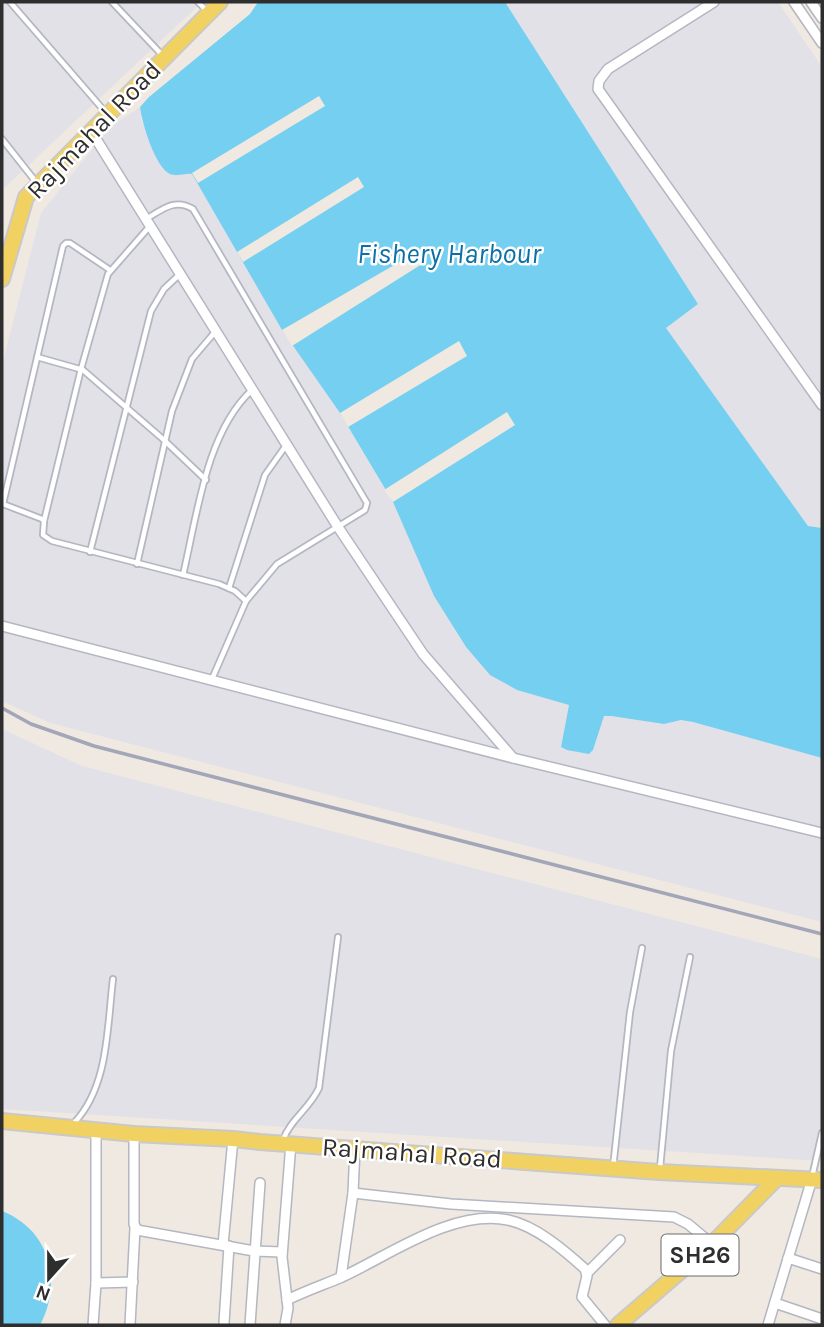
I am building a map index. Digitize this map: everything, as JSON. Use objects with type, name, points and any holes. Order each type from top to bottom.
[{"type":"main road","name":"Rajmahal Road","points":[[2,279],[23,204],[38,184],[220,2]]},
{"type":"main road","name":"Rajmahal Road","points":[[2,1121],[134,1134],[233,1139],[659,1172],[817,1179]]},
{"type":"main road","name":"SH26","points":[[626,1323],[712,1244],[776,1179]]},
{"type":"street","points":[[714,2],[608,69],[598,81],[598,89],[822,405]]},
{"type":"street","points":[[794,2],[822,43]]},
{"type":"street","points":[[811,2],[822,18]]},
{"type":"street","points":[[92,131],[338,527],[423,654],[513,758]]},
{"type":"street","points":[[2,626],[513,758],[822,833]]},
{"type":"street","points":[[93,1325],[96,1283],[96,1130]]},
{"type":"street","points":[[130,1325],[135,1228],[134,1134]]},
{"type":"street","points":[[224,1323],[233,1139]]},
{"type":"street","points":[[285,1325],[287,1300],[282,1252],[287,1143]]},
{"type":"street","points":[[341,1277],[355,1149]]},
{"type":"street","points":[[768,1325],[788,1258],[817,1179]]},
{"type":"street","points":[[250,1325],[260,1183]]},
{"type":"street","points":[[352,1193],[451,1204],[674,1217],[688,1224],[712,1244]]},
{"type":"street","points":[[287,1300],[341,1277],[414,1240],[444,1228],[488,1218],[505,1219],[527,1227],[579,1263],[587,1273]]},
{"type":"street","points":[[135,1228],[142,1232],[254,1251],[282,1252]]},
{"type":"street","points":[[605,1325],[582,1297],[587,1273],[620,1240]]},
{"type":"street","points":[[788,1258],[822,1269]]},
{"type":"street","points":[[96,1283],[133,1282]]},
{"type":"street","points":[[775,1303],[822,1319]]},
{"type":"lane","points":[[10,2],[107,115]]},
{"type":"lane","points":[[112,2],[165,57]]},
{"type":"lane","points":[[198,2],[209,13]]},
{"type":"lane","points":[[2,139],[38,184]]},
{"type":"lane","points":[[211,680],[246,601],[284,559],[365,510],[367,503],[193,209],[172,204],[148,222],[110,270],[81,369],[43,535],[90,552],[229,588],[246,601]]},
{"type":"lane","points":[[44,522],[38,517],[5,507],[2,501],[63,246],[70,243],[110,270]]},
{"type":"lane","points":[[90,552],[154,302],[180,274]]},
{"type":"lane","points":[[137,564],[164,440],[187,368],[197,351],[216,331]]},
{"type":"lane","points":[[37,357],[81,369],[206,480]]},
{"type":"lane","points":[[183,575],[206,480],[228,420],[241,400],[253,390]]},
{"type":"lane","points":[[229,588],[265,475],[287,444]]},
{"type":"lane","points":[[287,1143],[290,1126],[313,1101],[319,1088],[338,937]]},
{"type":"lane","points":[[613,1168],[630,1012],[642,948]]},
{"type":"lane","points":[[659,1172],[671,1051],[690,957]]},
{"type":"lane","points":[[70,1128],[85,1109],[99,1082],[113,979]]},
{"type":"lane","points":[[817,1179],[822,1133]]},
{"type":"shaded area","points":[[2,2],[202,2],[2,190]]},
{"type":"shaded area","points":[[505,2],[778,2],[822,67],[822,528],[808,526],[666,328],[698,304]]},
{"type":"shaded area","points":[[140,107],[142,122],[184,172],[192,173],[282,330],[340,413],[393,502],[434,596],[466,647],[490,674],[517,690],[569,705],[561,747],[593,750],[604,716],[611,716],[664,724],[681,720],[693,722],[822,758],[822,922],[50,723],[2,701],[2,365],[41,213],[110,127]]},
{"type":"shaded area","points":[[2,729],[82,766],[822,959],[822,1161],[2,1109]]},
{"type":"water","name":"Fishery Harbour","points":[[258,2],[505,2],[698,304],[666,328],[808,526],[822,528],[822,758],[693,722],[681,720],[664,724],[611,716],[604,716],[593,750],[589,754],[567,750],[561,747],[569,705],[517,690],[490,675],[466,647],[434,596],[393,502],[340,413],[282,330],[192,174],[173,175],[164,170],[146,133],[140,107],[250,14]]},
{"type":"water","points":[[2,1211],[31,1231],[48,1259],[51,1292],[40,1325],[2,1325]]},
{"type":"pier","points":[[319,96],[325,106],[198,183],[192,173]]},
{"type":"pier","points":[[358,177],[364,187],[243,262],[237,252]]},
{"type":"pier","points":[[415,253],[422,264],[292,346],[282,330]]},
{"type":"pier","points":[[459,341],[467,356],[348,427],[340,413]]},
{"type":"pier","points":[[507,412],[515,425],[393,502],[384,490]]},
{"type":"railway","points":[[2,708],[31,724],[94,746],[822,934]]}]
